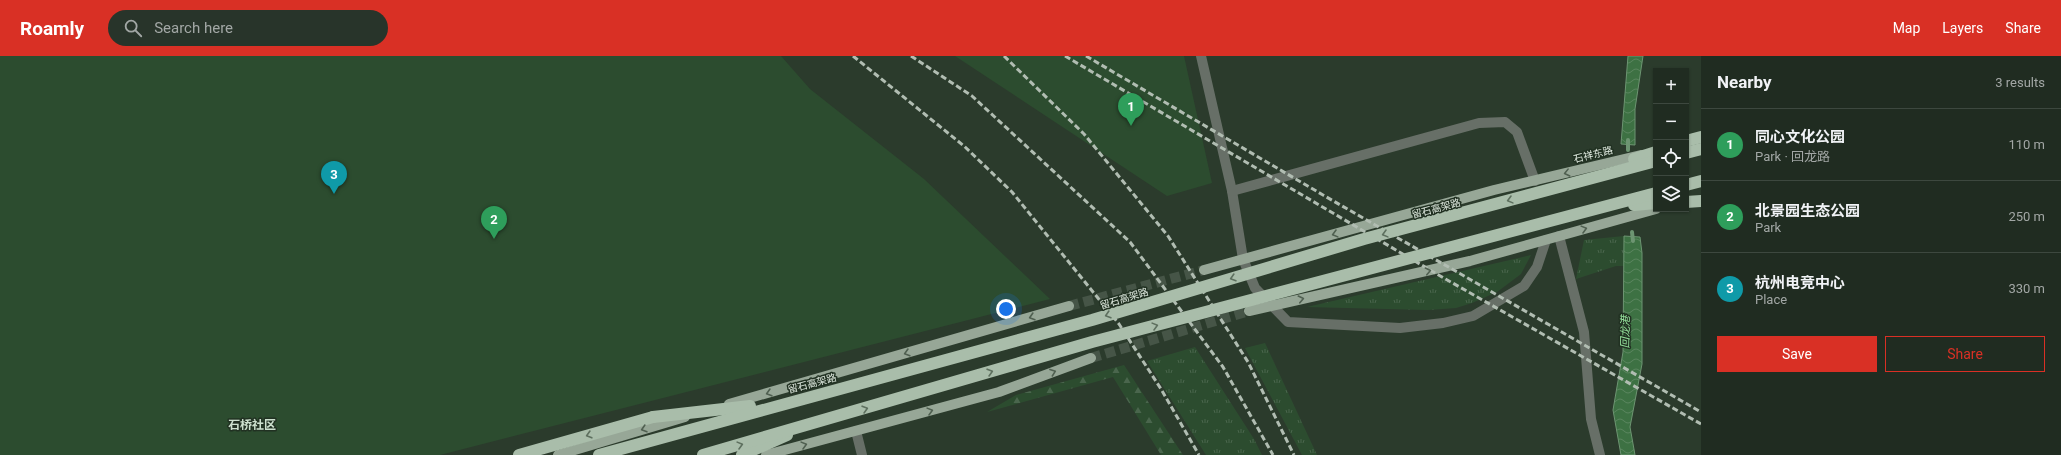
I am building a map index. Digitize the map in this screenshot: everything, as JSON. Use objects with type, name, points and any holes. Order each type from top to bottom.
[{"type":"highway","points":[[1689,140],[1701,137]]},
{"type":"highway","points":[[1689,152],[1701,149]]},
{"type":"highway","points":[[1535,193],[1653,153]]},
{"type":"highway","name":"留石高架路","points":[[599,455],[1092,320],[1364,240],[1653,162]]},
{"type":"highway","points":[[1689,184],[1701,181]]},
{"type":"highway","points":[[703,455],[801,428],[1092,342],[1653,194]]},
{"type":"highway","points":[[1689,201],[1701,201]]},
{"type":"highway","points":[[1608,206],[1653,203]]},
{"type":"highway","points":[[519,455],[653,417],[789,402]]},
{"type":"highway","points":[[742,455],[801,428]]},
{"type":"main road","points":[[1689,145],[1701,143]]},
{"type":"main road","name":"石祥东路","points":[[1204,270],[1486,192],[1653,153]]},
{"type":"main road","points":[[1689,200],[1701,197]]},
{"type":"main road","points":[[1249,311],[1470,261],[1653,210]]},
{"type":"main road","points":[[558,455],[1070,306]]},
{"type":"main road","points":[[766,455],[999,392],[1091,358]]},
{"type":"street","points":[[1201,56],[1232,191],[1243,259],[1255,288],[1288,322],[1400,328],[1443,323],[1473,316],[1524,286],[1537,268],[1546,240]]},
{"type":"street","points":[[1232,191],[1479,123],[1505,122],[1517,132],[1535,181]]},
{"type":"street","points":[[1559,236],[1584,332],[1592,419],[1600,455]]},
{"type":"street","points":[[856,431],[862,455]]},
{"type":"green space","points":[[0,56],[781,56],[810,89],[924,179],[1050,299],[440,455],[0,455]]},
{"type":"green space","points":[[955,56],[1184,56],[1212,183],[1167,196]]},
{"type":"green space","points":[[1624,236],[1624,266],[1616,266],[1576,279],[1584,240]]},
{"type":"green space","points":[[1531,255],[1521,274],[1497,292],[1456,308],[1428,310],[1307,307]]},
{"type":"green space","points":[[1265,343],[1317,455],[1302,455],[1245,348]]},
{"type":"green space","points":[[1195,347],[1254,439],[1262,455],[1206,455],[1147,361]]},
{"type":"green space","points":[[1124,365],[1183,455],[1161,455],[1113,377],[987,412],[1016,395]]},
{"type":"water","points":[[1628,56],[1643,56],[1635,109],[1635,145],[1621,144]]},
{"type":"water","points":[[1624,236],[1640,237],[1642,253],[1642,364],[1630,427],[1635,455],[1621,455],[1613,410],[1623,352]]},
{"type":"waterway","name":"回龙港","points":[[1628,140],[1628,150]]},
{"type":"waterway","name":"回龙港","points":[[1632,232],[1633,241]]},
{"type":"tunnel","points":[[1069,306],[1204,270]]},
{"type":"tunnel","points":[[1091,358],[1249,311]]},
{"type":"railway","points":[[853,56],[964,146],[1012,192],[1119,324],[1161,389],[1199,455]]},
{"type":"railway","points":[[911,56],[972,96],[1130,242],[1223,367],[1273,455]]},
{"type":"railway","points":[[1004,56],[1084,134],[1168,236],[1248,362],[1294,455]]},
{"type":"railway","points":[[1065,56],[1442,277],[1701,424]]},
{"type":"railway","points":[[1086,56],[1323,195],[1701,412]]},
{"type":"place","name":"同心文化公园","points":[[1131,126]]},
{"type":"place","name":"杭州电竞中心","points":[[334,194]]},
{"type":"place","name":"北景园生态公园","points":[[494,239]]},
{"type":"district","name":"石桥社区","points":[[252,425]]}]
